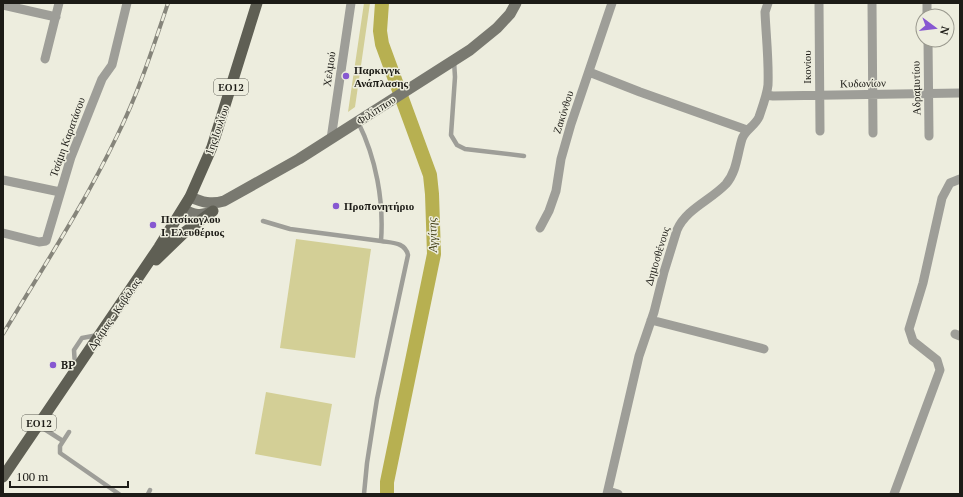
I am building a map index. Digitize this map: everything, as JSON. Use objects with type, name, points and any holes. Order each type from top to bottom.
[{"type":"main road","name":"1ης Ιουλίου","points":[[183,209],[190,197],[212,147],[257,3]]},
{"type":"main road","name":"Φιλίππου","points":[[213,211],[224,201],[299,159],[454,60],[491,34],[507,18],[516,3]]},
{"type":"main road","name":"Φιλίππου","points":[[190,197],[211,203],[224,201]]},
{"type":"main road","points":[[183,209],[199,215],[208,214],[213,211]]},
{"type":"main road","name":"Δράμας - Καβάλας","points":[[3,477],[183,209]]},
{"type":"main road","points":[[140,275],[185,232],[213,211]]},
{"type":"street","points":[[45,59],[59,3]]},
{"type":"street","name":"Τσάμη Καρατάσου","points":[[3,233],[39,242],[46,241],[69,162],[102,78],[112,65],[127,3]]},
{"type":"street","name":"Χελμού","points":[[331,139],[351,3]]},
{"type":"street","name":"Ζακύνθου","points":[[540,228],[550,211],[556,191],[569,131],[612,3]]},
{"type":"street","name":"Δημοσθένους","points":[[608,492],[638,356],[651,320],[664,272],[679,227],[686,217],[718,191],[730,178],[735,169],[742,138],[747,130],[758,120],[768,84],[766,12],[768,3]]},
{"type":"street","name":"Ικονίου","points":[[819,3],[820,131]]},
{"type":"street","points":[[872,3],[873,133]]},
{"type":"street","points":[[3,5],[56,17]]},
{"type":"street","name":"Αδραμυτίου","points":[[928,48],[929,136]]},
{"type":"street","points":[[589,72],[640,92],[747,130]]},
{"type":"street","name":"Κυδωνίων","points":[[766,95],[960,93]]},
{"type":"street","points":[[894,494],[940,370],[937,360],[913,341],[910,329],[923,283],[942,198],[950,183],[960,179]]},
{"type":"street","points":[[3,180],[60,192]]},
{"type":"street","points":[[651,320],[764,349]]},
{"type":"street","points":[[608,492],[618,494]]},
{"type":"lane","points":[[454,60],[455,77],[451,135],[457,144],[465,149],[524,156]]},
{"type":"lane","points":[[358,122],[369,147],[377,179],[382,220],[381,241]]},
{"type":"lane","points":[[263,221],[290,229],[401,244],[406,250],[408,258],[376,405],[364,494]]},
{"type":"lane","points":[[38,424],[63,441]]},
{"type":"lane","points":[[69,432],[59,448],[62,454],[119,494]]},
{"type":"shaded area","points":[[364,3],[370,3],[355,107],[348,112]]},
{"type":"shaded area","points":[[296,239],[371,249],[355,358],[280,348]]},
{"type":"shaded area","points":[[266,392],[332,404],[321,466],[255,454]]},
{"type":"waterway","name":"Αγγίτης","points":[[382,3],[380,31],[382,44],[430,175],[434,254],[387,482],[387,494]]},
{"type":"railway","points":[[3,334],[91,187],[125,120],[151,54],[168,3]]},
{"type":"place","name":"Παρκινγκ Ανάπλασης","points":[[346,76]]},
{"type":"place","name":"Προπονητήριο","points":[[336,206]]},
{"type":"place","name":"Πιτσίκογλου Ι. Ελευθέριος","points":[[153,225]]},
{"type":"place","name":"BP","points":[[53,365]]}]
